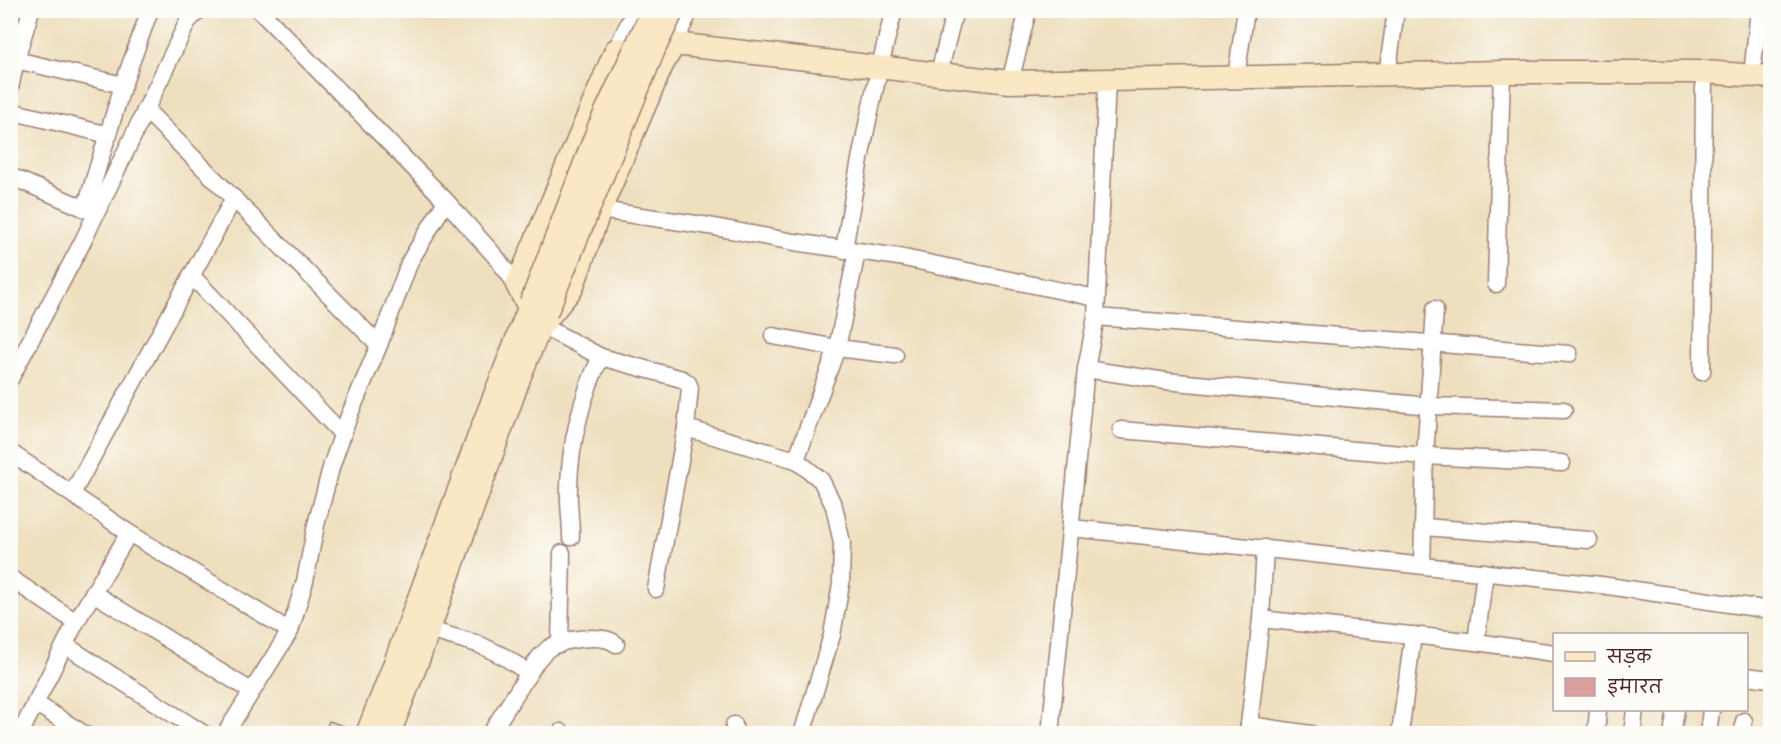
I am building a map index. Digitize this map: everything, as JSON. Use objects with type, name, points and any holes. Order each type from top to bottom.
[{"type":"main road","points":[[533,307],[599,128],[653,10]]},
{"type":"main road","points":[[367,734],[480,433],[533,307],[673,10]]},
{"type":"main road","points":[[533,307],[572,288],[600,210],[662,65],[674,44]]},
{"type":"main road","points":[[389,734],[429,630],[521,373],[533,307],[616,50],[674,44],[1010,82],[1502,72],[1704,72],[1761,76]]},
{"type":"street","points":[[10,88],[31,10]]},
{"type":"street","points":[[10,379],[82,243],[123,85],[150,10]]},
{"type":"street","points":[[90,211],[145,109],[188,21],[199,10]]},
{"type":"street","points":[[260,10],[446,201],[495,256],[533,307],[601,357],[687,383],[690,395],[686,428],[656,589]]},
{"type":"street","points":[[616,50],[635,10]]},
{"type":"street","points":[[674,44],[690,10]]},
{"type":"street","points":[[796,460],[837,348],[850,251],[856,174],[879,66],[894,10]]},
{"type":"street","points":[[939,73],[955,10]]},
{"type":"street","points":[[1010,82],[1028,10]]},
{"type":"street","points":[[1236,77],[1246,10]]},
{"type":"street","points":[[1388,75],[1396,10]]},
{"type":"street","points":[[1759,10],[1761,76]]},
{"type":"street","points":[[16,60],[123,85]]},
{"type":"street","points":[[1496,284],[1502,72]]},
{"type":"street","points":[[1702,372],[1704,72]]},
{"type":"street","points":[[1050,734],[1086,369],[1096,317],[1107,81]]},
{"type":"street","points":[[145,109],[379,345]]},
{"type":"street","points":[[10,111],[109,135]]},
{"type":"street","points":[[10,176],[90,211]]},
{"type":"street","points":[[72,494],[234,198]]},
{"type":"street","points":[[225,734],[290,631],[305,581],[316,525],[332,464],[410,261],[446,201]]},
{"type":"street","points":[[600,210],[899,257],[1096,298]]},
{"type":"street","points":[[191,275],[343,435]]},
{"type":"street","points":[[1422,565],[1425,456],[1430,406],[1434,309]]},
{"type":"street","points":[[1096,317],[1569,354]]},
{"type":"street","points":[[773,336],[837,348],[895,355]]},
{"type":"street","points":[[571,537],[569,487],[573,446],[586,394],[601,357]]},
{"type":"street","points":[[1086,369],[1166,381],[1430,406],[1564,410]]},
{"type":"street","points":[[686,428],[796,460],[821,480],[834,506],[842,543],[841,584],[832,635],[802,734]]},
{"type":"street","points":[[1121,430],[1425,456],[1562,463]]},
{"type":"street","points":[[10,452],[129,532],[290,631]]},
{"type":"street","points":[[1424,527],[1589,540]]},
{"type":"street","points":[[1072,528],[1601,585],[1770,610]]},
{"type":"street","points":[[20,734],[76,622],[129,532]]},
{"type":"street","points":[[1265,548],[1261,619],[1248,729],[1311,734]]},
{"type":"street","points":[[560,644],[562,553]]},
{"type":"street","points":[[1476,642],[1485,572]]},
{"type":"street","points":[[10,578],[76,622]]},
{"type":"street","points":[[93,594],[251,691]]},
{"type":"street","points":[[1261,619],[1476,642],[1553,653]]},
{"type":"street","points":[[429,630],[478,644],[503,656],[529,673]]},
{"type":"street","points":[[1400,734],[1413,635]]},
{"type":"street","points":[[490,734],[538,659],[549,648],[595,638],[606,639],[616,644]]},
{"type":"street","points":[[65,645],[204,734]]},
{"type":"street","points":[[1748,676],[1770,679]]},
{"type":"street","points":[[35,703],[84,734]]},
{"type":"street","points":[[1596,734],[1599,711]]},
{"type":"street","points":[[1632,734],[1635,711]]},
{"type":"street","points":[[1672,734],[1676,711]]},
{"type":"street","points":[[1708,734],[1711,711]]},
{"type":"building","points":[[329,721],[356,730],[354,734],[324,734]]}]
